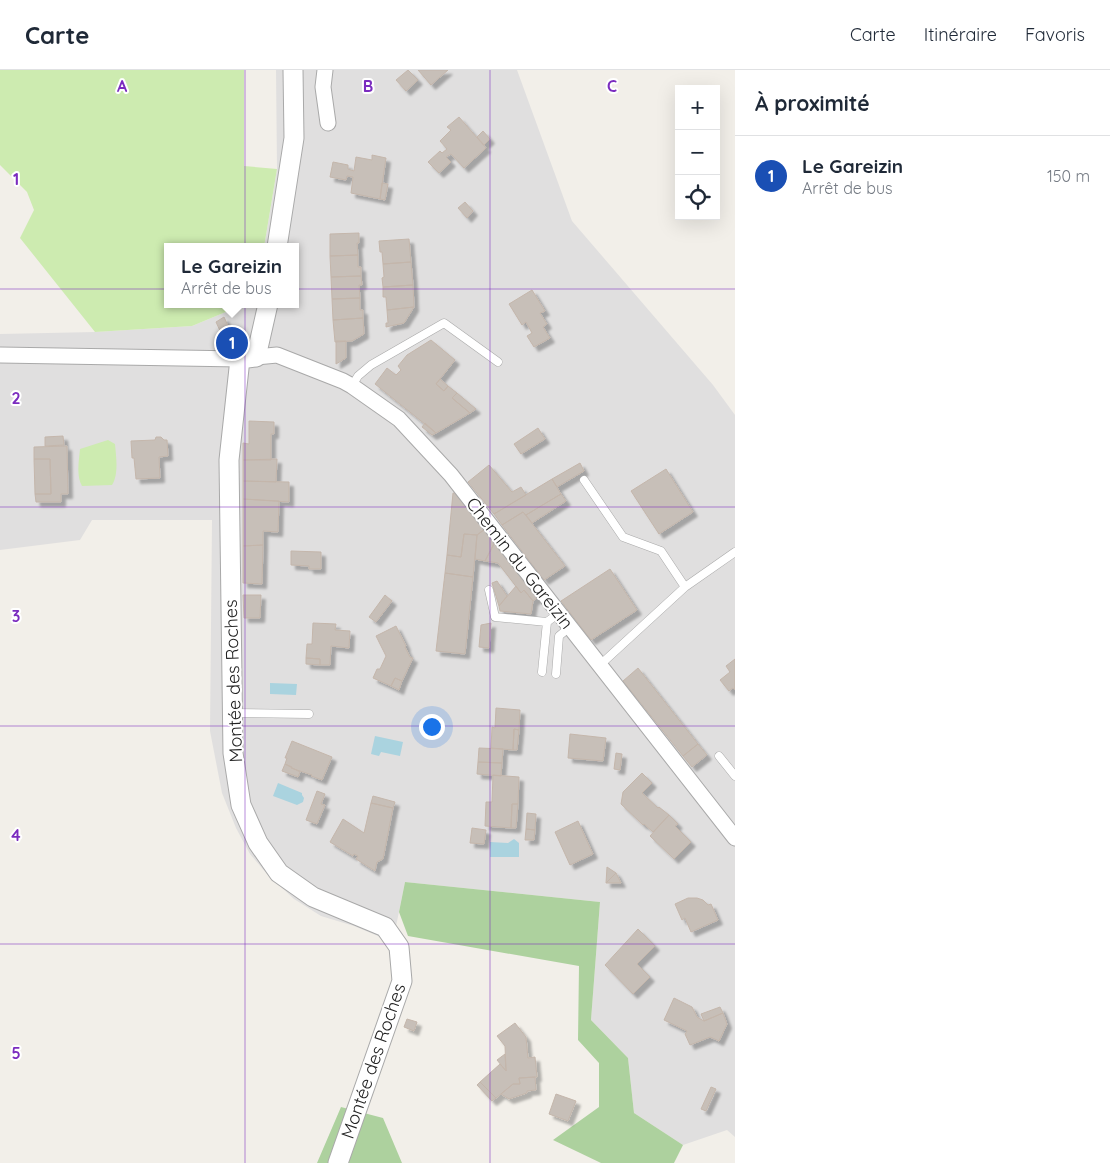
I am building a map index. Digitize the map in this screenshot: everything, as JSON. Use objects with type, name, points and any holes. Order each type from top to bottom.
[{"type":"street","points":[[278,243],[294,138],[294,70]]},
{"type":"street","points":[[325,70],[323,87],[328,123]]},
{"type":"street","name":"Montée des Roches","points":[[267,308],[248,358],[229,460],[233,753],[241,805],[258,843],[279,874],[313,897],[385,927],[399,947],[402,981],[338,1163]]},
{"type":"street","name":"Chemin du Gareizin","points":[[0,355],[248,358],[277,355],[352,386],[399,419],[451,475],[553,618],[570,627],[735,838]]},
{"type":"lane","points":[[352,386],[358,376],[371,365],[444,323],[498,362]]},
{"type":"lane","points":[[584,480],[624,537],[661,551],[685,587]]},
{"type":"lane","points":[[600,665],[685,587],[735,552]]},
{"type":"lane","points":[[489,590],[495,617],[553,618],[542,672]]},
{"type":"lane","points":[[556,674],[559,636],[570,627]]},
{"type":"lane","points":[[232,713],[309,714]]},
{"type":"lane","points":[[719,756],[735,776]]},
{"type":"shaded area","points":[[276,70],[517,70],[572,221],[713,385],[735,415],[735,1137],[727,1130],[683,1145],[634,1113],[628,1058],[591,1020],[600,902],[405,882],[392,946],[378,936],[321,916],[294,899],[267,874],[250,854],[236,828],[222,793],[210,731],[212,520],[92,520],[80,540],[0,550],[0,334],[95,332],[192,326],[235,308],[299,308],[299,243],[265,243],[277,169]]},
{"type":"green space","points":[[0,70],[244,70],[244,166],[277,169],[265,243],[164,243],[164,308],[235,308],[192,326],[95,332],[20,238],[34,210],[27,192],[0,165]]},
{"type":"green space","points":[[108,440],[115,444],[116,454],[116,470],[112,485],[82,486],[78,473],[80,449]]},
{"type":"green space","points":[[405,882],[600,902],[591,1020],[628,1058],[634,1113],[683,1145],[674,1163],[601,1163],[553,1140],[599,1107],[599,1063],[578,1040],[579,966],[408,936],[399,912]]},
{"type":"green space","points":[[341,1107],[383,1118],[402,1163],[317,1163]]},
{"type":"water","points":[[270,683],[297,684],[296,695],[270,694]]},
{"type":"water","points":[[375,736],[403,742],[400,756],[381,752],[379,756],[371,754]]},
{"type":"water","points":[[278,783],[302,793],[303,802],[297,805],[273,796]]},
{"type":"water","points":[[514,839],[519,843],[519,857],[490,857],[490,842],[508,843]]},
{"type":"building","points":[[408,70],[418,80],[406,91],[396,80]]},
{"type":"building","points":[[418,70],[448,70],[431,85]]},
{"type":"building","points":[[459,117],[486,148],[464,168],[451,154],[446,157],[451,162],[439,173],[428,162],[440,151],[442,153],[447,149],[440,141],[451,130],[447,127]]},
{"type":"building","points":[[483,131],[490,139],[484,145],[477,137]]},
{"type":"building","points":[[372,155],[386,158],[380,199],[351,193],[353,177],[347,176],[346,180],[330,177],[333,162],[348,165],[348,169],[354,171],[356,157],[372,160]]},
{"type":"building","points":[[382,183],[388,184],[385,200],[380,199]]},
{"type":"building","points":[[465,202],[473,211],[467,218],[458,208]]},
{"type":"building","points":[[359,233],[359,243],[357,243],[358,255],[330,256],[330,234]]},
{"type":"building","points":[[409,239],[411,262],[383,264],[379,241]]},
{"type":"building","points":[[358,255],[358,267],[361,267],[361,276],[331,277],[330,256]]},
{"type":"building","points":[[411,262],[413,285],[383,287],[383,264]]},
{"type":"building","points":[[361,276],[362,285],[359,285],[360,298],[332,299],[331,277]]},
{"type":"building","points":[[413,285],[414,307],[387,310],[386,297],[383,297],[383,287]]},
{"type":"building","points":[[532,290],[545,311],[540,313],[547,324],[543,327],[550,338],[534,347],[527,336],[532,333],[526,322],[522,325],[509,304]]},
{"type":"building","points":[[360,298],[360,310],[363,310],[363,318],[333,320],[332,299]]},
{"type":"building","points":[[414,307],[404,323],[386,327],[386,323],[388,323],[387,310]]},
{"type":"building","points":[[224,317],[229,328],[221,333],[216,322]]},
{"type":"building","points":[[363,318],[364,334],[352,341],[335,342],[333,320]]},
{"type":"building","points":[[431,340],[455,360],[436,384],[444,391],[448,386],[457,393],[452,398],[470,413],[436,433],[375,384],[387,368],[396,375],[401,370],[398,366],[407,355]]},
{"type":"building","points":[[336,341],[346,341],[346,358],[336,364]]},
{"type":"building","points":[[440,379],[448,386],[444,391],[436,384]]},
{"type":"building","points":[[457,393],[476,409],[470,413],[452,398]]},
{"type":"building","points":[[249,421],[274,422],[274,434],[271,434],[271,460],[243,460],[243,443],[249,444]]},
{"type":"building","points":[[425,423],[436,433],[432,435],[422,427]]},
{"type":"building","points":[[538,428],[545,439],[521,454],[514,444]]},
{"type":"building","points":[[63,436],[64,445],[45,446],[45,437]]},
{"type":"building","points":[[156,437],[167,440],[168,456],[159,457],[160,478],[136,479],[131,441],[155,440]]},
{"type":"building","points":[[67,446],[68,494],[61,494],[61,502],[36,502],[35,494],[51,494],[50,459],[34,459],[34,447]]},
{"type":"building","points":[[34,459],[50,459],[51,494],[35,494]]},
{"type":"building","points":[[277,459],[276,482],[243,481],[243,460]]},
{"type":"building","points":[[580,463],[584,471],[557,487],[552,479]]},
{"type":"building","points":[[489,465],[512,492],[521,487],[526,495],[494,514],[468,482]]},
{"type":"building","points":[[666,469],[693,512],[659,534],[631,491]]},
{"type":"building","points":[[552,479],[561,494],[526,515],[523,512],[502,525],[494,514]]},
{"type":"building","points":[[243,481],[289,482],[289,502],[243,499]]},
{"type":"building","points":[[453,493],[485,529],[477,535],[464,534],[461,557],[447,555]]},
{"type":"building","points":[[561,494],[566,501],[532,523],[526,515]]},
{"type":"building","points":[[243,499],[279,501],[278,532],[263,531],[263,545],[243,546]]},
{"type":"building","points":[[523,512],[565,566],[544,580],[502,525]]},
{"type":"building","points":[[485,529],[495,542],[485,561],[475,559],[477,535]]},
{"type":"building","points":[[464,534],[477,535],[473,577],[445,573],[447,555],[461,557]]},
{"type":"building","points":[[495,542],[540,596],[533,601],[524,590],[521,593],[498,563],[485,561]]},
{"type":"building","points":[[263,545],[262,584],[243,583],[243,546]]},
{"type":"building","points":[[291,551],[321,552],[321,569],[309,569],[309,566],[291,565]]},
{"type":"building","points":[[610,569],[637,610],[591,640],[561,601]]},
{"type":"building","points":[[445,573],[473,577],[465,654],[436,651]]},
{"type":"building","points":[[497,581],[507,596],[499,606],[492,583]]},
{"type":"building","points":[[516,586],[521,593],[524,590],[533,601],[531,614],[500,611],[499,606]]},
{"type":"building","points":[[243,595],[261,595],[260,618],[244,618]]},
{"type":"building","points":[[385,595],[392,601],[376,622],[369,617]]},
{"type":"building","points":[[313,623],[336,624],[335,630],[350,631],[349,648],[331,646],[330,665],[320,665],[320,659],[306,658],[307,644],[312,644]]},
{"type":"building","points":[[491,623],[489,648],[479,647],[481,625]]},
{"type":"building","points":[[396,626],[410,657],[413,658],[402,681],[395,678],[391,686],[373,678],[386,656],[376,636]]},
{"type":"building","points":[[306,658],[320,659],[320,665],[306,664]]},
{"type":"building","points":[[735,659],[735,690],[733,688],[729,691],[720,680],[730,672],[726,666]]},
{"type":"building","points":[[638,668],[698,744],[683,756],[623,681]]},
{"type":"building","points":[[395,678],[402,681],[399,690],[391,686]]},
{"type":"building","points":[[496,708],[520,710],[519,730],[514,729],[513,750],[491,748],[492,727],[495,728]]},
{"type":"building","points":[[514,729],[519,730],[517,750],[513,750]]},
{"type":"building","points":[[570,734],[606,738],[603,761],[568,758]]},
{"type":"building","points":[[292,741],[332,757],[322,780],[285,764],[287,758],[285,758]]},
{"type":"building","points":[[698,744],[707,755],[692,767],[683,756]]},
{"type":"building","points":[[479,748],[503,749],[502,763],[478,762]]},
{"type":"building","points":[[616,753],[622,754],[620,770],[614,769]]},
{"type":"building","points":[[478,762],[502,763],[501,776],[477,774]]},
{"type":"building","points":[[285,764],[300,772],[298,777],[282,771]]},
{"type":"building","points":[[642,773],[652,783],[642,793],[658,808],[669,815],[653,832],[621,804],[623,792]]},
{"type":"building","points":[[493,775],[519,777],[518,804],[512,804],[511,828],[485,826],[486,802],[492,802]]},
{"type":"building","points":[[317,791],[325,794],[321,804],[325,805],[317,824],[306,820]]},
{"type":"building","points":[[373,796],[395,802],[393,808],[371,803]]},
{"type":"building","points":[[371,803],[393,808],[383,859],[377,862],[375,871],[356,859],[358,856],[354,854],[353,856],[330,842],[343,819],[364,833]]},
{"type":"building","points":[[512,804],[518,804],[516,828],[511,828]]},
{"type":"building","points":[[527,813],[536,814],[535,830],[526,829]]},
{"type":"building","points":[[669,815],[678,824],[675,826],[691,842],[674,859],[650,836]]},
{"type":"building","points":[[578,821],[593,854],[570,865],[555,832]]},
{"type":"building","points":[[472,828],[486,830],[484,844],[470,843]]},
{"type":"building","points":[[526,829],[535,830],[534,840],[525,840]]},
{"type":"building","points":[[607,867],[616,873],[606,883]]},
{"type":"building","points":[[616,873],[621,883],[606,883]]},
{"type":"building","points":[[688,898],[697,898],[703,900],[708,905],[711,904],[718,920],[691,932],[685,918],[682,920],[675,904]]},
{"type":"building","points":[[638,929],[655,946],[637,964],[650,977],[633,994],[605,965]]},
{"type":"building","points":[[674,998],[692,1007],[697,1017],[704,1021],[723,1013],[727,1024],[719,1041],[710,1037],[690,1045],[685,1034],[687,1031],[664,1020]]},
{"type":"building","points":[[720,1007],[723,1013],[704,1021],[701,1014]]},
{"type":"building","points":[[407,1019],[417,1022],[414,1031],[404,1027]]},
{"type":"building","points":[[515,1023],[526,1037],[528,1058],[535,1057],[537,1077],[519,1078],[520,1084],[513,1084],[496,1098],[480,1082],[500,1064],[506,1071],[505,1046],[497,1036]]},
{"type":"building","points":[[505,1054],[506,1071],[497,1060]]},
{"type":"building","points":[[535,1077],[536,1090],[527,1091],[527,1093],[509,1099],[501,1094],[513,1084],[520,1084],[519,1078]]},
{"type":"building","points":[[480,1082],[496,1098],[492,1101],[477,1085]]},
{"type":"building","points":[[711,1087],[716,1089],[706,1111],[701,1109]]},
{"type":"building","points":[[556,1094],[576,1101],[568,1121],[549,1114]]},
{"type":"place","name":"Le Gareizin","points":[[232,343]]}]
